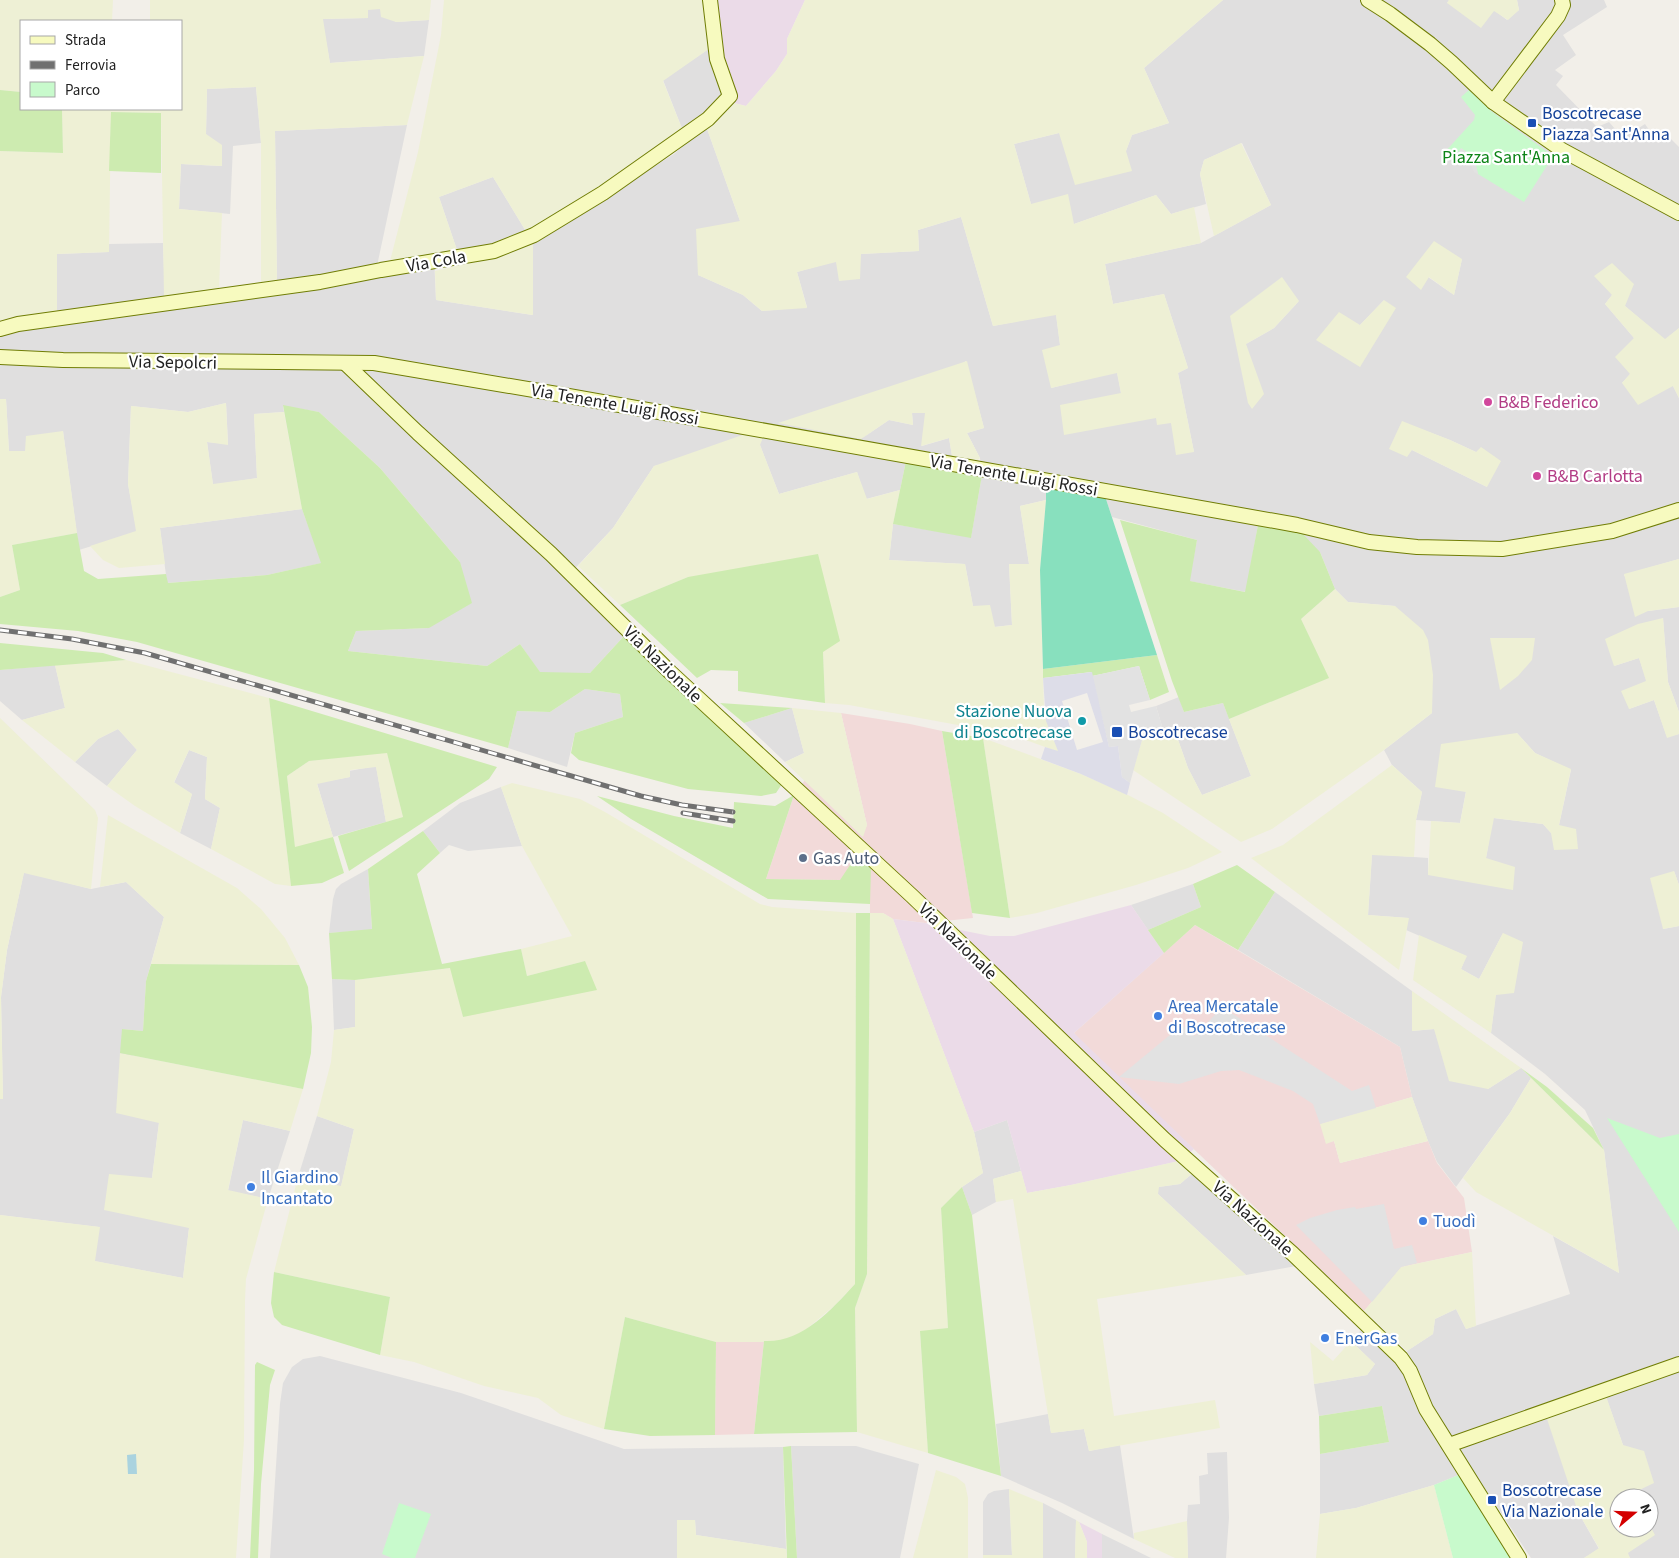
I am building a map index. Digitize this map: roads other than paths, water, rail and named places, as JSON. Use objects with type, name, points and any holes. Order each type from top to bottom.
[{"type":"street","name":"Via Cola","points":[[0,329],[18,324],[320,282],[494,251],[534,235],[603,193],[708,119],[730,96],[717,59],[710,0]]},
{"type":"street","points":[[1368,0],[1430,44],[1493,102],[1562,150],[1679,213]]},
{"type":"street","points":[[1493,102],[1558,16],[1562,0]]},
{"type":"street","name":"Via Sepolcri","points":[[0,357],[63,360],[346,364]]},
{"type":"street","name":"Via Tenente Luigi Rossi","points":[[346,364],[374,363],[563,395],[1288,524],[1369,542],[1417,547],[1502,549],[1612,532],[1679,510]]},
{"type":"street","name":"Via Nazionale","points":[[346,364],[418,433],[551,554],[670,672],[912,896],[1166,1140],[1293,1254],[1401,1358],[1410,1371],[1426,1409],[1519,1558]]},
{"type":"street","points":[[1449,1445],[1679,1364]]},
{"type":"water","points":[[136,1454],[137,1474],[128,1474],[127,1455]]},
{"type":"railway","points":[[0,630],[72,639],[145,653],[641,796],[682,805],[733,812]]},
{"type":"railway","points":[[683,813],[733,821]]},
{"type":"place","name":"Boscotrecase Piazza Sant'Anna","points":[[1532,123]]},
{"type":"place","name":"B&B Federico","points":[[1488,402]]},
{"type":"place","name":"B&B Carlotta","points":[[1537,476]]},
{"type":"place","name":"Stazione Nuova di Boscotrecase","points":[[1082,721]]},
{"type":"place","name":"Boscotrecase","points":[[1117,732]]},
{"type":"place","name":"Gas Auto","points":[[803,858]]},
{"type":"place","name":"Area Mercatale di Boscotrecase","points":[[1158,1016]]},
{"type":"place","name":"Il Giardino Incantato","points":[[251,1187]]},
{"type":"place","name":"Tuodì","points":[[1423,1221]]},
{"type":"place","name":"EnerGas","points":[[1325,1338]]},
{"type":"place","name":"Boscotrecase Via Nazionale","points":[[1492,1500]]},
{"type":"park label","name":"Piazza Sant'Anna","points":[[1506,157]]}]
